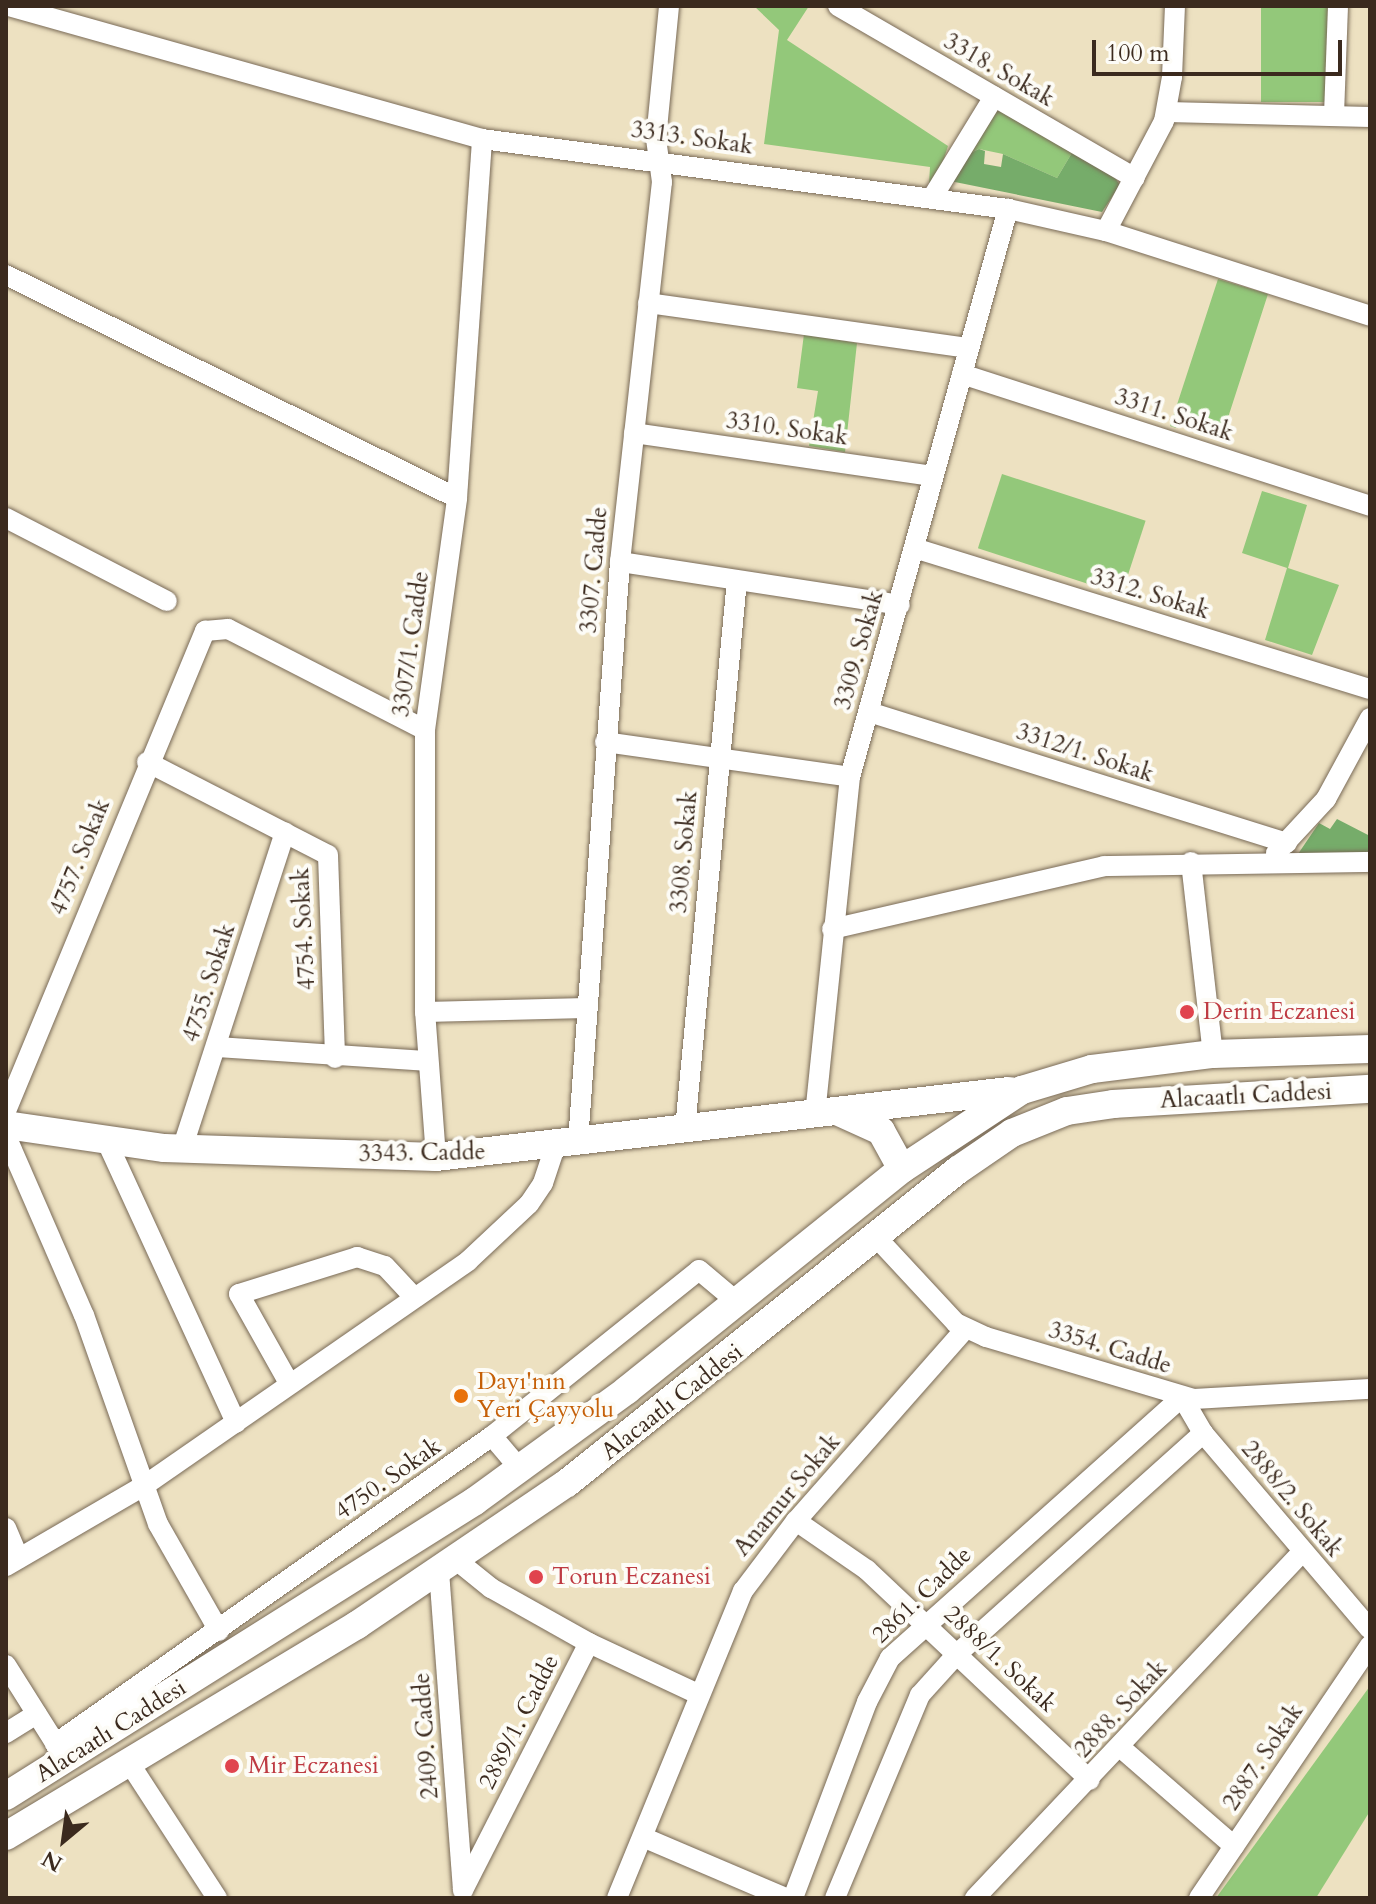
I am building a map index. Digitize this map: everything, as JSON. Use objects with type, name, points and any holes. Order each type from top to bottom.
[{"type":"main road","name":"Alacaatlı Caddesi","points":[[6,1796],[61,1752],[520,1469],[737,1302],[902,1169],[1022,1090],[1092,1069],[1213,1054],[1370,1049]]},
{"type":"main road","name":"Alacaatlı Caddesi","points":[[6,1836],[130,1764],[447,1565],[618,1445],[973,1159],[1044,1118],[1138,1101],[1370,1089]]},
{"type":"main road","name":"3343. Cadde","points":[[6,1125],[107,1142],[182,1149],[436,1157],[1022,1090]]},
{"type":"main road","name":"3343. Cadde","points":[[827,1113],[881,1131],[902,1169]]},
{"type":"street","name":"3313. Sokak","points":[[9,6],[482,139],[659,159],[1008,209],[1106,231],[1370,316]]},
{"type":"street","name":"3307. Cadde","points":[[12,1562],[145,1485],[413,1296],[468,1261],[529,1204],[567,1143],[586,1008],[620,562],[662,182],[656,139],[669,6]]},
{"type":"street","name":"3318. Sokak","points":[[838,6],[1135,178]]},
{"type":"street","points":[[1106,231],[1167,112],[1175,6]]},
{"type":"street","points":[[1334,115],[1338,6]]},
{"type":"street","points":[[932,198],[994,97]]},
{"type":"street","points":[[1167,112],[1370,117]]},
{"type":"street","name":"3307/1. Cadde","points":[[436,1157],[425,1012],[425,730],[457,498],[482,139]]},
{"type":"street","name":"3309. Sokak","points":[[827,1113],[832,929],[850,777],[1008,209]]},
{"type":"street","points":[[6,275],[457,498]]},
{"type":"street","points":[[648,303],[968,348]]},
{"type":"street","name":"3311. Sokak","points":[[962,374],[1370,506]]},
{"type":"street","name":"3310. Sokak","points":[[634,433],[933,476]]},
{"type":"street","points":[[6,518],[167,601]]},
{"type":"street","name":"3312. Sokak","points":[[914,548],[1370,689]]},
{"type":"street","points":[[620,562],[900,605]]},
{"type":"street","name":"3308. Sokak","points":[[685,1129],[737,580]]},
{"type":"street","name":"4757. Sokak","points":[[6,1111],[147,762],[199,640],[211,628],[228,629],[425,730]]},
{"type":"street","name":"3312/1. Sokak","points":[[869,712],[1287,843]]},
{"type":"street","points":[[1264,863],[1287,843],[1326,799],[1370,718]]},
{"type":"street","points":[[605,742],[850,777]]},
{"type":"street","name":"4754. Sokak","points":[[147,762],[328,855],[335,1058]]},
{"type":"street","name":"4755. Sokak","points":[[182,1149],[285,832]]},
{"type":"street","points":[[832,929],[1104,866],[1191,862],[1370,862]]},
{"type":"street","points":[[1191,862],[1213,1054]]},
{"type":"street","points":[[425,1012],[586,1008]]},
{"type":"street","points":[[216,1047],[335,1058],[427,1061]]},
{"type":"street","points":[[6,1136],[84,1315],[158,1524],[219,1631]]},
{"type":"street","points":[[107,1142],[236,1423]]},
{"type":"street","name":"3354. Cadde","points":[[877,1238],[965,1329],[1182,1397],[1229,1400],[1370,1389]]},
{"type":"street","points":[[289,1383],[239,1294],[357,1257],[376,1260],[413,1296]]},
{"type":"street","name":"4750. Sokak","points":[[61,1752],[219,1631],[492,1436],[699,1270],[737,1302]]},
{"type":"street","name":"Anamur Sokak","points":[[617,1898],[645,1838],[698,1694],[743,1591],[796,1521],[965,1329]]},
{"type":"street","name":"2888/2. Sokak","points":[[1182,1397],[1203,1433],[1370,1629]]},
{"type":"street","name":"2861. Cadde","points":[[793,1898],[876,1680],[924,1623],[1182,1397]]},
{"type":"street","points":[[835,1898],[915,1705],[957,1654],[1203,1433]]},
{"type":"street","points":[[492,1436],[520,1469]]},
{"type":"street","name":"2888/1. Sokak","points":[[796,1521],[849,1555],[1090,1780]]},
{"type":"street","points":[[6,1528],[12,1562]]},
{"type":"street","name":"2888. Sokak","points":[[975,1898],[1090,1780],[1302,1552]]},
{"type":"street","points":[[447,1565],[589,1643]]},
{"type":"street","name":"2409. Cadde","points":[[447,1565],[464,1894]]},
{"type":"street","name":"2889/1. Cadde","points":[[464,1894],[589,1643],[698,1694]]},
{"type":"street","name":"2887. Sokak","points":[[1199,1898],[1370,1645]]},
{"type":"street","points":[[6,1665],[61,1752]]},
{"type":"street","points":[[6,1733],[37,1714]]},
{"type":"street","points":[[1120,1747],[1234,1846]]},
{"type":"street","points":[[130,1764],[217,1898]]},
{"type":"street","points":[[645,1838],[786,1898]]},
{"type":"green space","points":[[754,6],[809,6],[787,40],[948,146],[936,183],[929,183],[930,167],[764,144],[779,30]]},
{"type":"green space","points":[[1261,6],[1331,6],[1331,102],[1261,102]]},
{"type":"green space","points":[[998,110],[1073,151],[1057,178],[1003,154],[979,149],[968,154]]},
{"type":"green space","points":[[979,149],[985,151],[984,164],[1001,167],[1003,154],[1057,178],[1073,151],[1111,172],[1120,185],[1102,212],[950,181],[968,154]]},
{"type":"green space","points":[[1218,279],[1268,294],[1224,430],[1182,415],[1176,428],[1170,426]]},
{"type":"green space","points":[[804,334],[857,343],[845,452],[809,446],[818,391],[797,388]]},
{"type":"green space","points":[[1002,474],[1146,521],[1122,595],[978,548]]},
{"type":"green space","points":[[1262,491],[1307,505],[1288,568],[1339,585],[1312,655],[1265,640],[1287,568],[1242,553]]},
{"type":"green space","points":[[1337,819],[1370,836],[1370,855],[1298,854],[1319,823],[1330,829]]},
{"type":"green space","points":[[1370,1686],[1370,1811],[1316,1898],[1216,1898]]},
{"type":"place","name":"Derin Eczanesi","points":[[1187,1012]]},
{"type":"place","name":"Dayı'nın Yeri Çayyolu","points":[[461,1396]]},
{"type":"place","name":"Torun Eczanesi","points":[[536,1577]]},
{"type":"place","name":"Mir Eczanesi","points":[[232,1766]]}]
